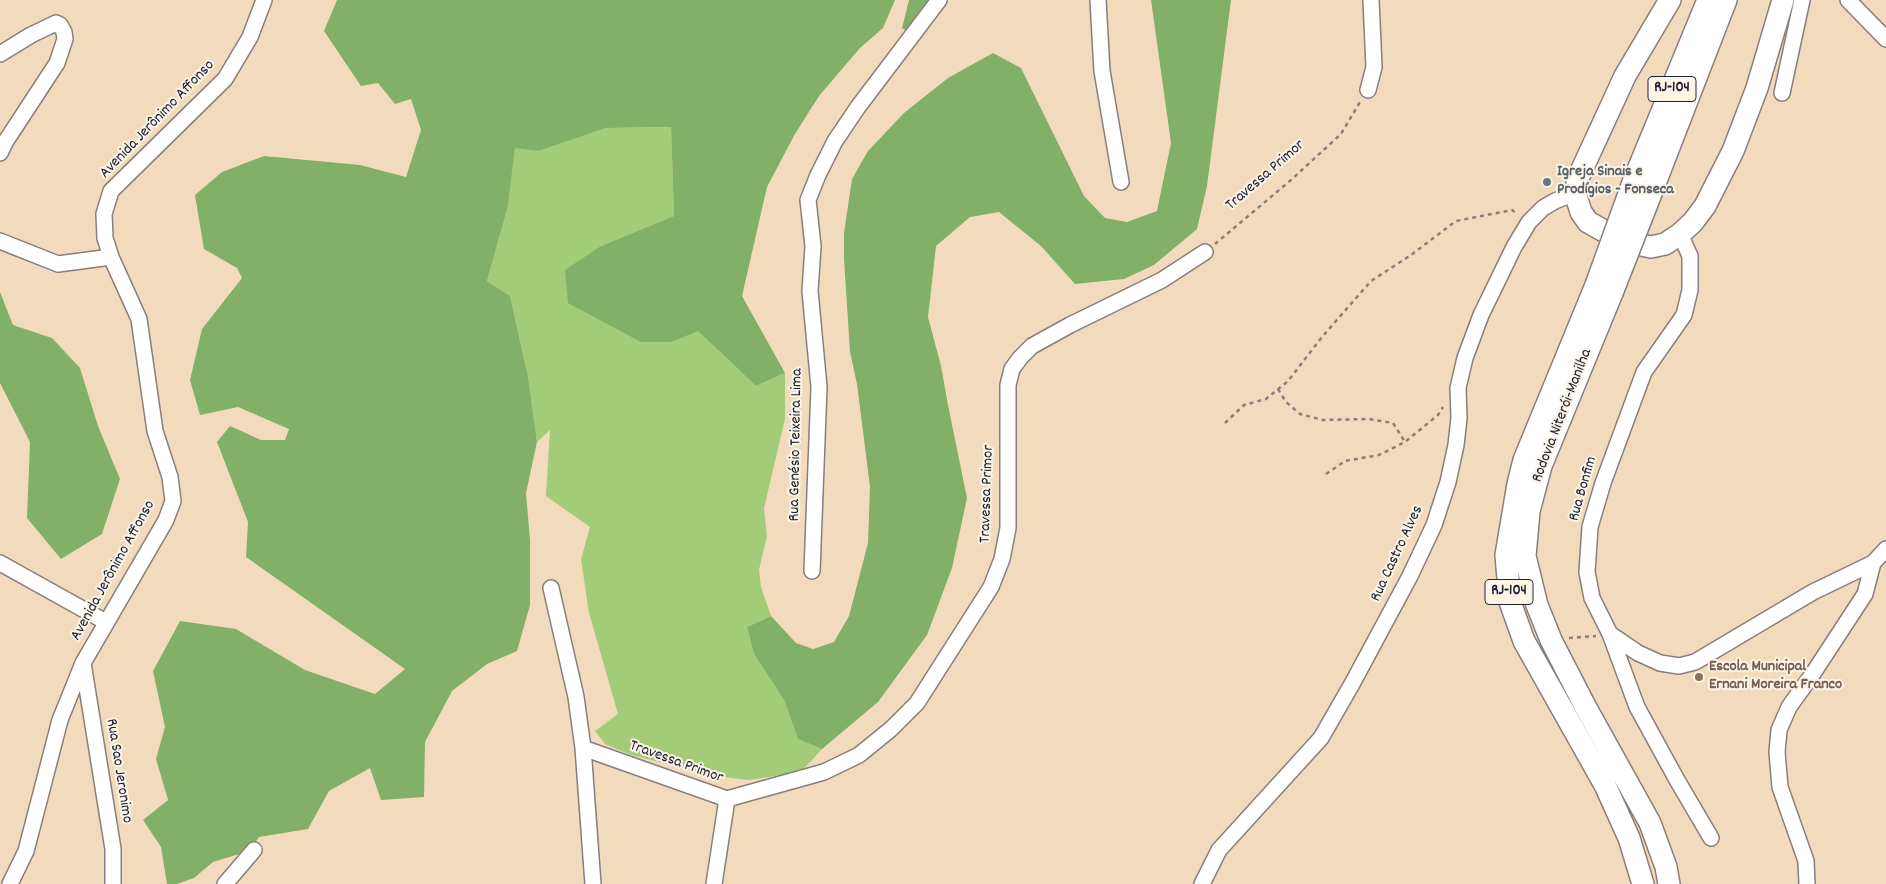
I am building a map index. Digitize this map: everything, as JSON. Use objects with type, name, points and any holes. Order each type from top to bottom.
[{"type":"highway","points":[[1670,0],[1624,76],[1579,176],[1575,193],[1581,212],[1588,222],[1622,241],[1651,247],[1665,244],[1680,234],[1693,222],[1705,206],[1733,151],[1757,88],[1783,0]]},
{"type":"highway","name":"Rodovia Niterói-Manilha","points":[[1669,884],[1666,867],[1650,823],[1551,640],[1537,605],[1525,556],[1530,511],[1541,466],[1708,0]]},
{"type":"highway","name":"Rodovia Niterói-Manilha","points":[[1644,182],[1726,0]]},
{"type":"highway","name":"Rodovia Niterói-Manilha","points":[[1604,289],[1524,460],[1506,554],[1510,602],[1524,641],[1605,785],[1629,838],[1643,884]]},
{"type":"street","name":"Avenida Jerônimo Affonso","points":[[10,884],[26,852],[60,720],[83,663],[166,520],[173,501],[170,477],[155,431],[139,319],[111,257],[105,238],[104,214],[111,191],[225,79],[250,36],[264,0]]},
{"type":"street","name":"Rua Genésio Teixeira Lima","points":[[812,571],[819,387],[810,291],[813,246],[808,200],[835,141],[858,107],[939,0]]},
{"type":"street","points":[[1098,0],[1102,71],[1121,182]]},
{"type":"street","points":[[1368,90],[1374,67],[1372,0]]},
{"type":"street","points":[[1782,93],[1802,0]]},
{"type":"street","points":[[1848,0],[1886,39]]},
{"type":"street","points":[[0,54],[31,35],[56,23],[60,25],[64,32],[65,38],[57,63],[0,153]]},
{"type":"street","name":"Rua Castro Alves","points":[[1202,884],[1219,850],[1321,738],[1410,576],[1434,525],[1448,482],[1456,445],[1459,418],[1458,388],[1465,358],[1480,315],[1514,247],[1529,222],[1543,208],[1575,193]]},
{"type":"street","name":"Rua Bonfim","points":[[1680,234],[1690,256],[1690,290],[1684,315],[1644,372],[1603,483],[1590,527],[1587,572],[1592,598],[1610,634],[1637,706],[1677,780],[1712,838]]},
{"type":"street","points":[[0,241],[58,264],[111,257]]},
{"type":"street","name":"Travessa Primor","points":[[583,748],[727,799],[824,772],[859,755],[891,729],[917,703],[991,587],[1002,559],[1008,528],[1008,385],[1012,369],[1032,346],[1070,325],[1162,280],[1205,252]]},
{"type":"street","points":[[1610,634],[1638,652],[1660,663],[1679,666],[1695,662],[1813,592],[1873,563],[1886,549]]},
{"type":"street","points":[[0,563],[106,622]]},
{"type":"street","points":[[1807,884],[1806,861],[1780,786],[1776,752],[1779,730],[1789,707],[1865,594],[1873,563]]},
{"type":"street","points":[[551,588],[576,697],[583,748],[593,884]]},
{"type":"street","name":"Rua Sao Jeronimo","points":[[83,663],[113,849],[112,884]]},
{"type":"street","points":[[714,884],[727,799]]},
{"type":"street","points":[[224,884],[254,850]]},
{"type":"path","name":"Travessa Primor","points":[[1205,252],[1292,180],[1341,134],[1368,90]]},
{"type":"path","points":[[1224,423],[1244,405],[1266,399],[1288,381],[1322,337],[1371,281],[1411,255],[1456,221],[1512,210],[1529,222]]},
{"type":"path","points":[[1326,474],[1345,461],[1379,455],[1404,442],[1438,415],[1458,388]]},
{"type":"path","points":[[1278,389],[1286,402],[1300,414],[1323,420],[1369,418],[1393,423],[1404,442]]},
{"type":"path","points":[[1551,640],[1610,634]]},
{"type":"green space","points":[[337,0],[895,0],[883,28],[860,48],[819,96],[795,134],[767,187],[742,296],[785,373],[756,386],[698,331],[671,342],[641,342],[568,303],[565,270],[601,246],[674,216],[671,127],[606,128],[539,151],[515,148],[508,206],[487,281],[510,296],[528,376],[537,442],[526,493],[530,540],[530,605],[517,651],[487,664],[452,691],[425,742],[424,797],[381,800],[370,768],[329,791],[308,829],[259,837],[249,851],[213,862],[194,878],[177,884],[167,884],[161,847],[143,820],[168,800],[156,759],[165,727],[153,671],[180,621],[236,629],[305,670],[375,694],[405,669],[246,557],[248,522],[217,442],[230,426],[261,440],[285,440],[289,429],[238,407],[200,415],[190,380],[202,329],[242,278],[237,268],[204,249],[195,195],[222,172],[264,156],[360,165],[406,177],[421,130],[411,99],[395,104],[378,83],[361,86],[324,31]]},
{"type":"green space","points":[[909,0],[934,0],[910,33],[902,28]]},
{"type":"green space","points":[[1151,0],[1231,0],[1207,186],[1197,229],[1154,265],[1124,279],[1075,284],[1041,246],[999,212],[970,217],[936,246],[928,317],[941,366],[967,498],[952,568],[927,635],[878,702],[822,749],[798,739],[784,700],[754,654],[747,627],[771,616],[796,643],[813,649],[834,642],[849,616],[868,543],[870,487],[857,384],[850,352],[844,259],[844,233],[852,179],[868,151],[904,113],[948,78],[993,53],[1021,68],[1084,196],[1105,218],[1127,222],[1157,211],[1171,143]]},
{"type":"green space","points":[[671,127],[674,216],[601,246],[671,342],[697,330],[756,386],[785,373],[785,419],[764,508],[767,536],[759,570],[761,587],[771,616],[747,627],[754,654],[784,700],[798,739],[822,749],[801,772],[749,780],[715,776],[631,755],[605,744],[595,731],[618,714],[589,613],[581,559],[590,527],[546,496],[550,430],[537,442],[528,376],[510,296],[487,281],[508,206],[515,147],[539,151],[606,128]]},
{"type":"green space","points":[[0,292],[13,325],[52,338],[80,368],[98,426],[120,479],[102,534],[61,559],[27,518],[30,442],[0,383]]},
{"type":"place","name":"Igreja Sinais e Prodígios - Fonseca","points":[[1547,182]]},
{"type":"place","name":"Escola Municipal Ernani Moreira Franco","points":[[1699,677]]}]
